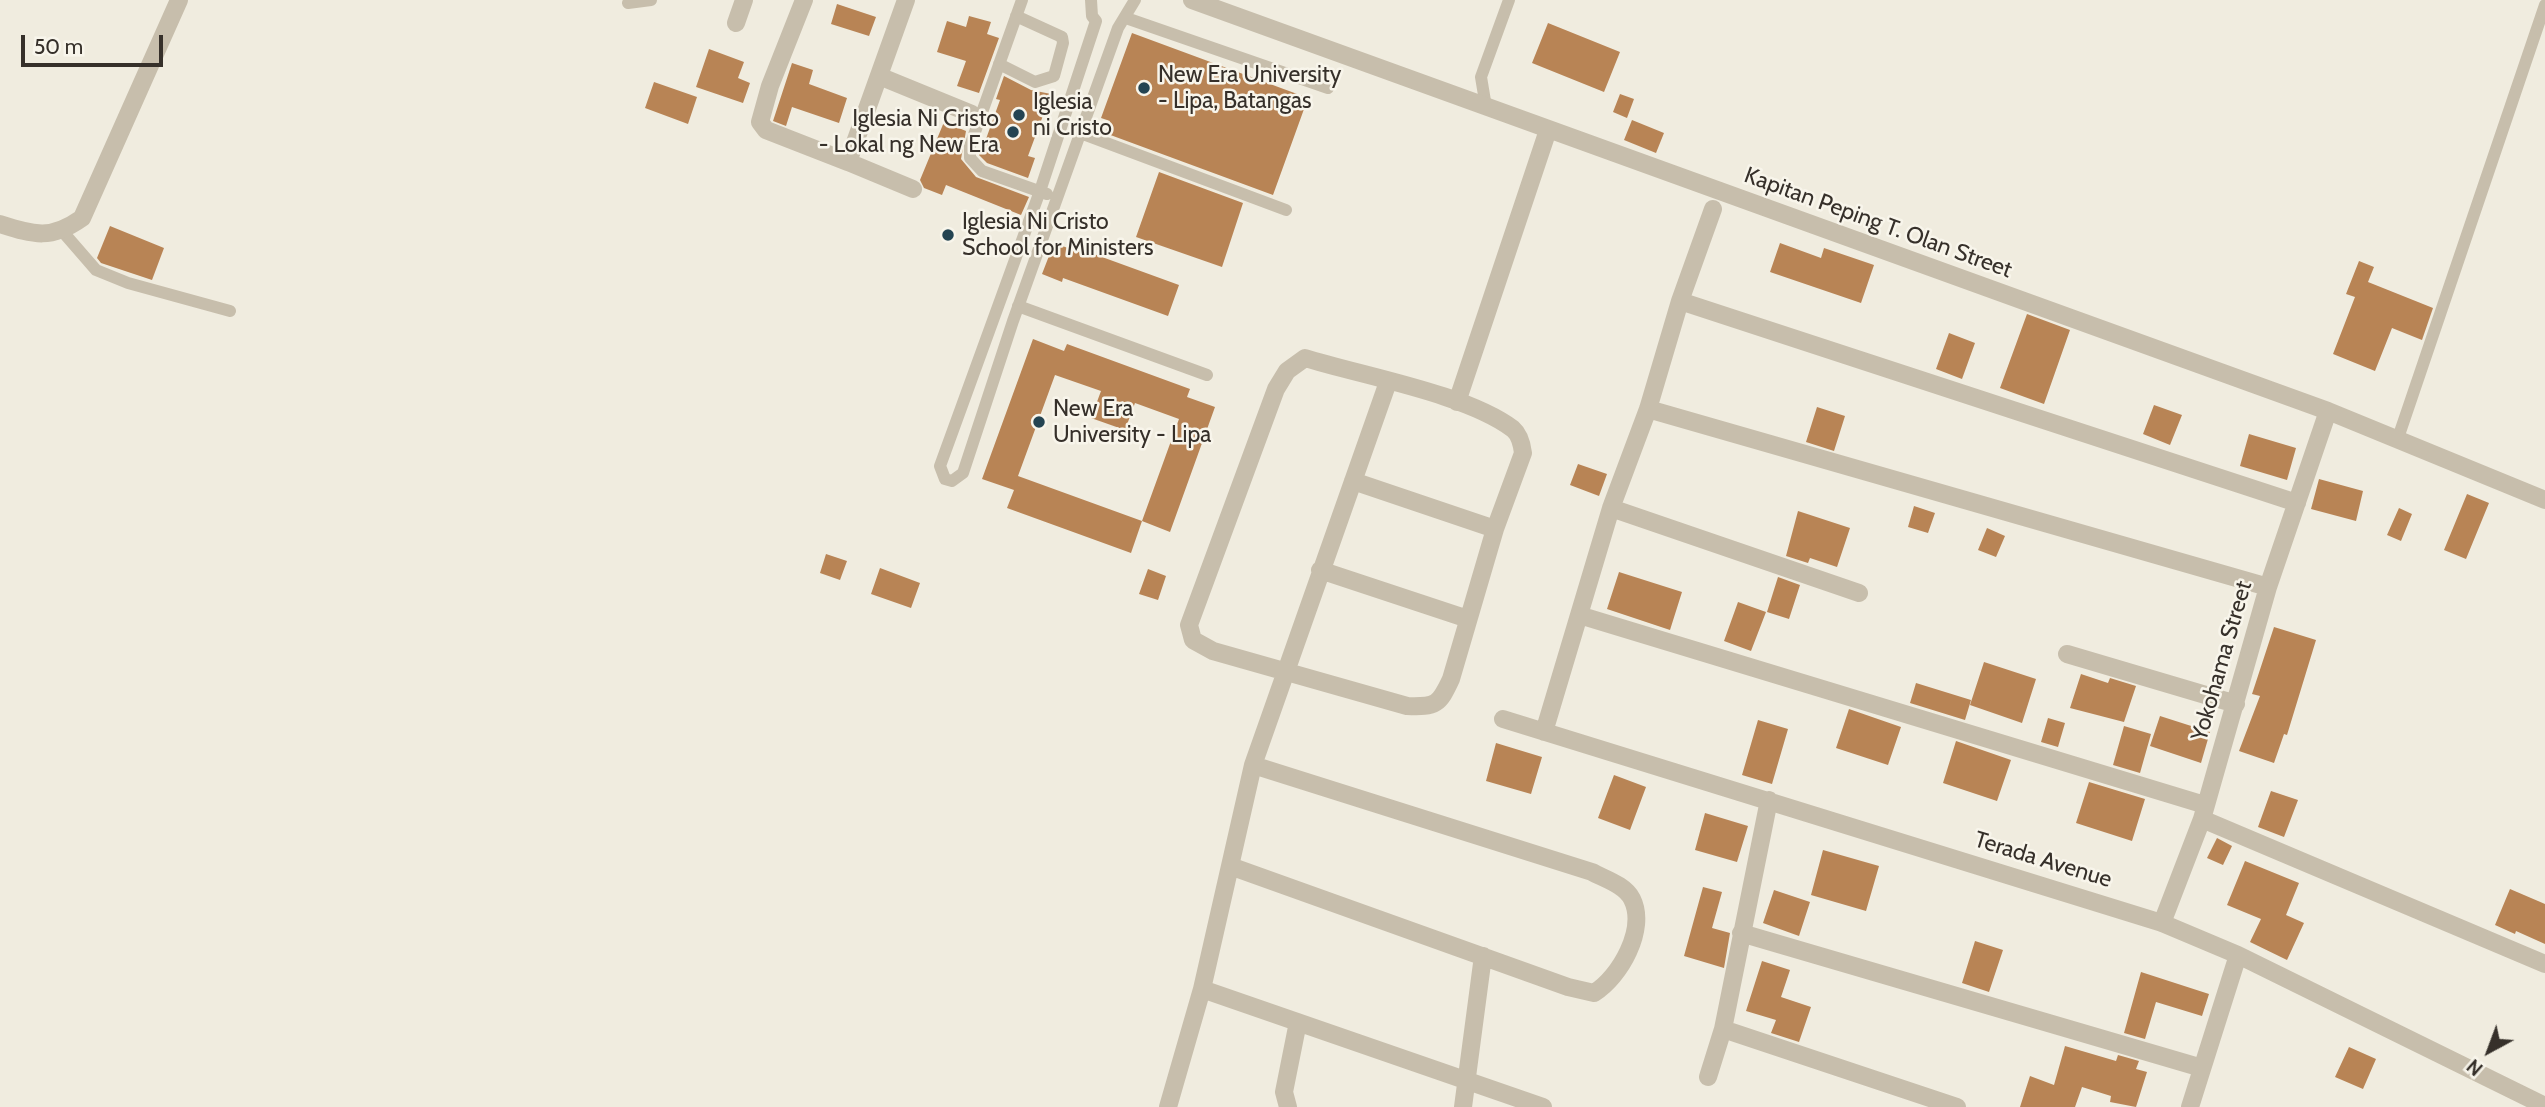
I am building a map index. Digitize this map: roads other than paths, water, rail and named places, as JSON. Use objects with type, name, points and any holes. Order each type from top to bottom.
[{"type":"street","points":[[0,224],[28,233],[62,232],[82,218],[179,0]]},
{"type":"street","points":[[736,23],[744,0]]},
{"type":"street","points":[[804,0],[769,86],[760,122],[766,130],[914,188]]},
{"type":"street","points":[[848,162],[906,0]]},
{"type":"street","name":"Kapitan Peping T. Olan Street","points":[[1192,0],[2328,411],[2545,500]]},
{"type":"street","points":[[879,76],[972,114]]},
{"type":"street","points":[[1457,402],[1548,130]]},
{"type":"street","points":[[1544,732],[1611,508],[1648,409],[1680,301],[1713,209]]},
{"type":"street","points":[[1680,301],[2297,503]]},
{"type":"street","points":[[1306,358],[1457,402],[1516,430],[1523,453],[1495,528],[1451,679],[1440,701],[1428,707],[1408,706],[1213,651],[1193,640],[1189,625],[1276,389],[1287,370],[1306,358]]},
{"type":"street","points":[[1168,1107],[1202,989],[1252,765],[1283,670],[1388,382]]},
{"type":"street","points":[[1648,409],[2268,587]]},
{"type":"street","name":"Yokohama Street","points":[[2162,923],[2203,812],[2268,587],[2328,411]]},
{"type":"street","points":[[1353,481],[1495,528]]},
{"type":"street","points":[[1611,508],[1859,593]]},
{"type":"street","points":[[1320,570],[1468,619]]},
{"type":"street","points":[[1579,615],[2203,812],[2545,964]]},
{"type":"street","points":[[2067,654],[2236,704]]},
{"type":"street","name":"Terada Avenue","points":[[1503,719],[2162,923],[2238,955],[2545,1106]]},
{"type":"street","points":[[1230,866],[1568,987],[1594,993],[1609,984],[1623,961],[1638,918],[1631,897],[1618,885],[1592,872],[1252,765]]},
{"type":"street","points":[[1708,1077],[1723,1029],[1769,800]]},
{"type":"street","points":[[1741,933],[2202,1068]]},
{"type":"street","points":[[2190,1107],[2238,955]]},
{"type":"street","points":[[1463,1107],[1483,956]]},
{"type":"street","points":[[1202,989],[1543,1107]]},
{"type":"street","points":[[1288,1107],[1284,1092],[1298,1022]]},
{"type":"street","points":[[1723,1029],[1957,1107]]},
{"type":"lane","points":[[628,3],[651,0]]},
{"type":"lane","points":[[1022,0],[970,146],[970,158],[982,171],[1057,198]]},
{"type":"lane","points":[[1091,0],[1092,16],[1097,21],[1122,23],[1328,88]]},
{"type":"lane","points":[[1097,21],[1040,191],[940,466],[941,475],[952,481],[964,473],[1018,306],[1080,133],[1122,23],[1135,0]]},
{"type":"lane","points":[[1486,107],[1481,77],[1509,0]]},
{"type":"lane","points":[[2398,438],[2545,5]]},
{"type":"lane","points":[[999,64],[1035,82],[1054,76],[1063,43],[1062,37],[1057,32],[1016,16]]},
{"type":"lane","points":[[1080,133],[1286,210]]},
{"type":"lane","points":[[62,232],[96,270],[128,283],[230,311]]},
{"type":"lane","points":[[1018,306],[1207,375]]},
{"type":"lane","points":[[995,316],[1013,321]]},
{"type":"place","name":"New Era University - Lipa, Batangas","points":[[1144,88]]},
{"type":"place","name":"Iglesia ni Cristo","points":[[1019,115]]},
{"type":"place","name":"Iglesia Ni Cristo - Lokal ng New Era","points":[[1013,132]]},
{"type":"place","name":"Iglesia Ni Cristo School for Ministers","points":[[948,235]]},
{"type":"place","name":"New Era University - Lipa","points":[[1039,422]]}]
